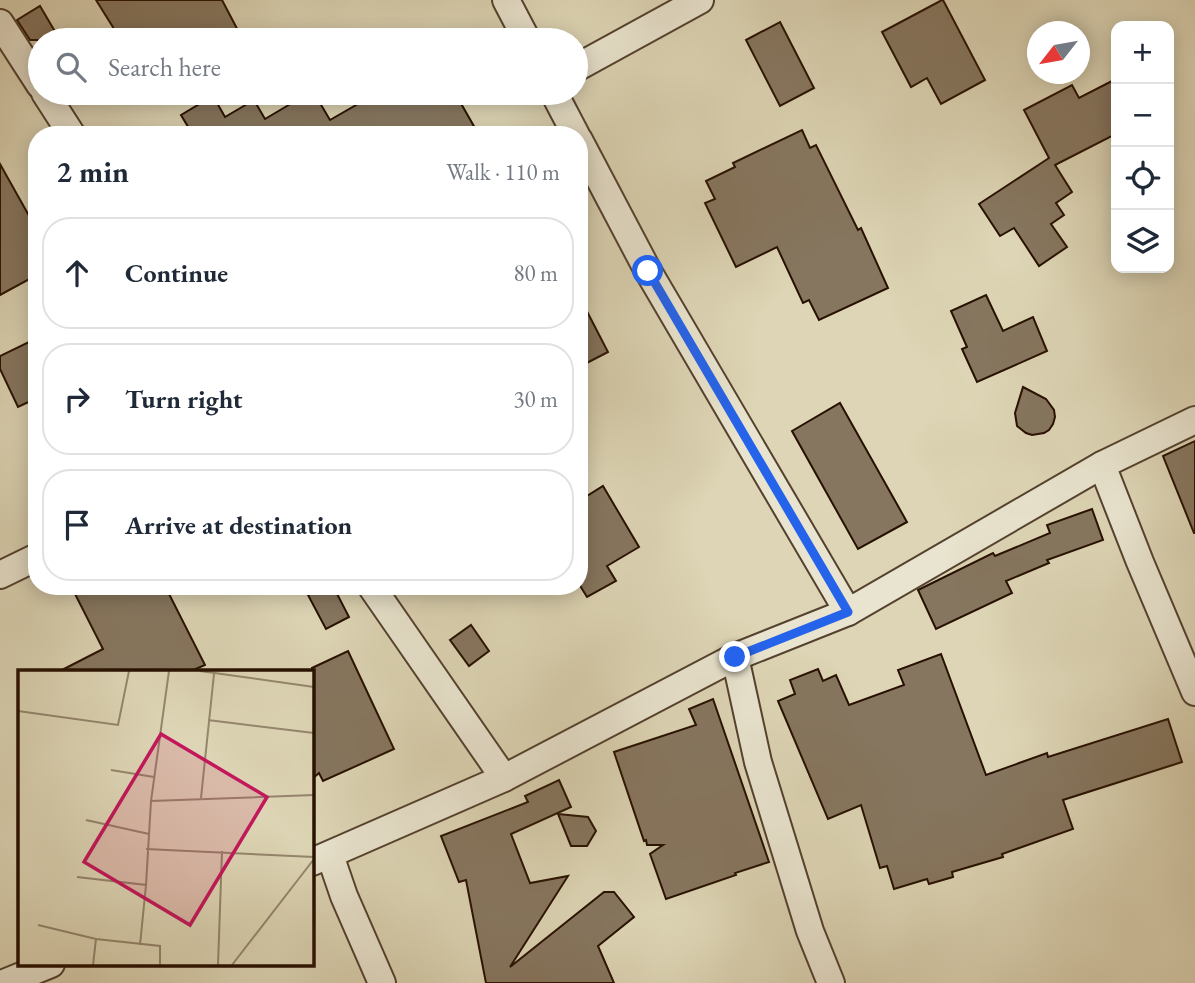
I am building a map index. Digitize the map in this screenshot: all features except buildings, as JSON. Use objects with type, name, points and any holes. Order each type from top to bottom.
[{"type":"street","points":[[506,0],[521,28]]},
{"type":"street","points":[[588,61],[700,0]]},
{"type":"street","points":[[0,23],[28,66]]},
{"type":"street","points":[[53,105],[66,126]]},
{"type":"street","points":[[560,105],[571,126]]},
{"type":"street","points":[[588,157],[648,271],[848,612]]},
{"type":"street","points":[[382,983],[344,896],[321,859],[504,778],[735,657],[848,612],[1102,465],[1195,420]]},
{"type":"street","points":[[1102,465],[1195,692]]},
{"type":"street","points":[[0,575],[28,561]]},
{"type":"street","points":[[377,595],[504,778]]},
{"type":"street","points":[[735,657],[758,762],[810,932],[831,983]]},
{"type":"street","points":[[4,983],[49,965]]},
{"type":"route","points":[[648,271],[848,612],[735,657]]}]
